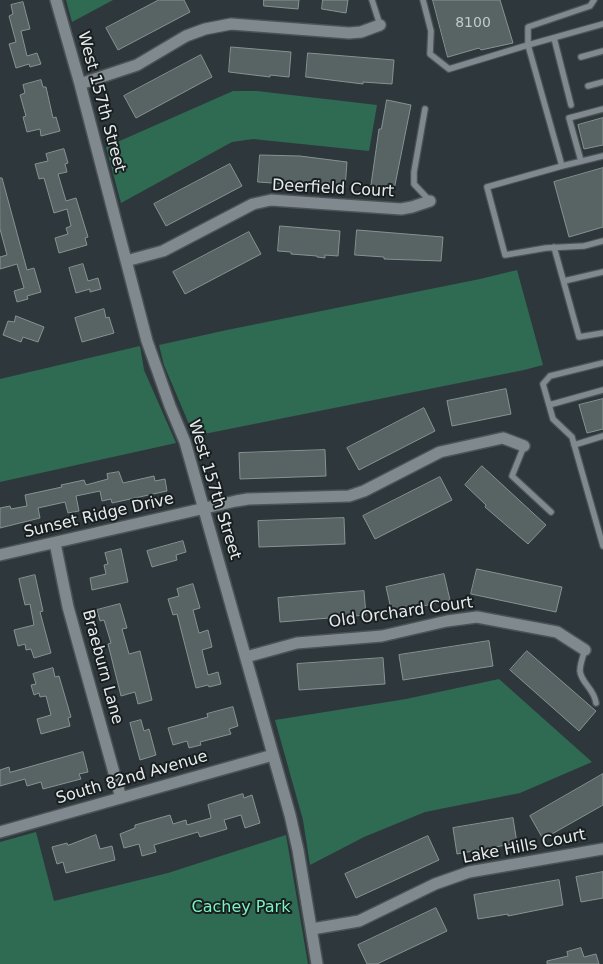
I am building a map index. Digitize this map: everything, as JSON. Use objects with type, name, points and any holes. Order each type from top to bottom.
[{"type":"street","name":"West 157th Street","points":[[56,0],[80,84],[147,341],[185,442],[273,754],[298,850],[317,964]]},
{"type":"street","points":[[80,84],[136,65],[186,36],[205,29],[231,24],[349,33],[361,32],[380,25]]},
{"type":"street","name":"Deerfield Court","points":[[126,261],[163,251],[253,204],[271,200],[401,208],[412,207],[430,200]]},
{"type":"street","name":"Sunset Ridge Drive","points":[[0,555],[248,499],[350,496],[364,491],[440,452],[503,438],[524,446]]},
{"type":"street","name":"Braeburn Lane","points":[[55,543],[68,607],[121,798]]},
{"type":"street","name":"Old Orchard Court","points":[[246,657],[298,643],[382,636],[447,621],[477,617],[557,632],[585,650]]},
{"type":"street","name":"South 82nd Avenue","points":[[0,832],[273,754]]},
{"type":"street","name":"Lake Hills Court","points":[[312,929],[359,921],[435,884],[469,872],[603,849]]},
{"type":"lane","points":[[372,0],[380,25]]},
{"type":"lane","points":[[423,0],[431,31],[430,54],[449,69],[603,24]]},
{"type":"lane","points":[[562,166],[528,45],[528,28],[590,6],[594,0]]},
{"type":"lane","points":[[554,38],[571,105]]},
{"type":"lane","points":[[581,57],[603,51]]},
{"type":"lane","points":[[588,86],[603,82]]},
{"type":"lane","points":[[425,109],[414,172],[414,184],[430,200]]},
{"type":"lane","points":[[581,161],[569,118],[603,109]]},
{"type":"lane","points":[[603,156],[487,188],[505,255],[554,247],[584,246],[603,241]]},
{"type":"lane","points":[[554,247],[579,337],[603,333]]},
{"type":"lane","points":[[564,281],[603,272]]},
{"type":"lane","points":[[603,363],[550,376],[543,384],[553,418],[572,436],[603,546]]},
{"type":"lane","points":[[549,405],[603,390]]},
{"type":"lane","points":[[574,445],[603,436]]},
{"type":"lane","points":[[524,446],[512,476],[551,512]]},
{"type":"lane","points":[[585,650],[580,670],[582,679],[594,694],[596,703]]},
{"type":"green space","points":[[66,0],[113,0],[72,22]]},
{"type":"green space","points":[[233,91],[257,91],[377,105],[369,151],[253,139],[232,142],[121,203],[106,147]]},
{"type":"green space","points":[[517,270],[543,365],[524,370],[194,436],[164,365],[159,345],[480,279]]},
{"type":"green space","points":[[140,346],[144,370],[176,443],[0,482],[0,379]]},
{"type":"green space","points":[[499,679],[592,762],[520,793],[425,812],[364,837],[310,865],[303,820],[275,720],[406,699]]},
{"type":"green space","name":"Cachey Park","points":[[36,832],[54,901],[168,873],[286,835],[308,964],[0,964],[0,842]]},
{"type":"building","points":[[159,0],[184,0],[190,12],[118,50],[106,28]]},
{"type":"building","points":[[264,0],[299,0],[298,9],[264,6]]},
{"type":"building","points":[[323,0],[348,0],[346,13],[322,9]]},
{"type":"building","points":[[433,0],[500,0],[513,43],[481,50],[479,48],[448,57]]},
{"type":"building","points":[[23,2],[30,29],[21,31],[27,56],[37,53],[41,64],[30,67],[29,64],[16,68],[9,44],[16,42],[9,16],[13,14],[11,5]]},
{"type":"building","points":[[231,47],[291,52],[289,77],[270,75],[270,77],[229,72]]},
{"type":"building","points":[[308,53],[394,60],[392,84],[363,82],[363,84],[306,77]]},
{"type":"building","points":[[201,55],[212,77],[136,118],[124,96]]},
{"type":"building","points":[[41,80],[43,87],[46,87],[53,118],[56,117],[60,131],[41,136],[40,129],[27,132],[23,117],[26,116],[20,95],[25,93],[23,85]]},
{"type":"building","points":[[387,100],[411,105],[394,190],[371,185],[379,129],[381,129]]},
{"type":"building","points":[[603,118],[603,145],[584,149],[578,125]]},
{"type":"building","points":[[64,149],[68,163],[65,164],[67,172],[58,174],[66,201],[76,198],[88,237],[85,238],[87,245],[59,253],[55,238],[68,234],[66,228],[71,226],[67,209],[54,213],[44,178],[39,179],[35,164],[48,161],[46,154]]},
{"type":"building","points":[[260,155],[300,156],[347,162],[345,188],[258,182]]},
{"type":"building","points":[[230,164],[242,186],[166,226],[154,204]]},
{"type":"building","points":[[603,168],[603,227],[569,237],[554,182]]},
{"type":"building","points":[[0,178],[2,178],[27,270],[34,268],[41,292],[27,296],[28,299],[17,302],[14,291],[24,288],[17,264],[0,269],[0,257],[7,255],[0,229]]},
{"type":"building","points":[[280,226],[340,231],[338,256],[325,255],[325,258],[278,251]]},
{"type":"building","points":[[357,230],[443,237],[441,261],[384,259],[384,257],[355,255]]},
{"type":"building","points":[[249,232],[261,254],[185,294],[173,272]]},
{"type":"building","points":[[83,264],[88,281],[98,278],[101,289],[90,292],[90,289],[76,293],[69,268]]},
{"type":"building","points":[[104,309],[106,318],[109,317],[114,333],[82,342],[75,318]]},
{"type":"building","points":[[16,316],[44,327],[38,342],[23,337],[21,342],[3,335],[8,321],[14,322]]},
{"type":"building","points":[[506,389],[511,414],[452,426],[447,401]]},
{"type":"building","points":[[603,399],[603,429],[587,433],[579,405]]},
{"type":"building","points":[[424,408],[435,431],[359,470],[347,448]]},
{"type":"building","points":[[325,450],[326,476],[240,479],[239,453]]},
{"type":"building","points":[[482,466],[546,525],[528,544],[485,507],[486,505],[465,485]]},
{"type":"building","points":[[119,472],[123,483],[154,476],[155,481],[165,479],[167,491],[112,503],[111,499],[102,501],[100,491],[76,496],[79,511],[68,513],[65,502],[38,508],[40,518],[0,528],[0,508],[10,506],[11,509],[27,506],[25,495],[84,480],[86,485],[108,479],[107,474]]},
{"type":"building","points":[[440,477],[452,500],[375,539],[363,516]]},
{"type":"building","points":[[344,518],[345,544],[259,547],[258,521]]},
{"type":"building","points":[[183,541],[186,552],[176,555],[177,560],[152,567],[147,551]]},
{"type":"building","points":[[121,549],[128,582],[92,590],[90,578],[106,574],[104,565],[108,564],[105,553]]},
{"type":"building","points":[[477,569],[562,587],[556,612],[471,594]]},
{"type":"building","points":[[444,574],[450,600],[392,613],[386,587]]},
{"type":"building","points":[[35,575],[43,611],[40,612],[51,653],[34,658],[31,649],[26,650],[25,644],[18,646],[14,630],[34,625],[30,604],[25,605],[19,579]]},
{"type":"building","points":[[193,584],[200,608],[193,610],[199,633],[208,630],[212,647],[202,650],[208,675],[218,672],[221,684],[209,687],[208,685],[196,688],[177,614],[173,615],[168,599],[179,596],[177,589]]},
{"type":"building","points":[[364,591],[366,615],[280,622],[278,598]]},
{"type":"building","points":[[120,604],[127,628],[122,629],[129,654],[140,651],[152,700],[138,704],[135,692],[121,696],[108,644],[111,643],[104,620],[100,621],[97,610]]},
{"type":"building","points":[[489,641],[493,666],[403,680],[399,655]]},
{"type":"building","points":[[527,651],[596,711],[579,731],[510,670]]},
{"type":"building","points":[[383,658],[385,684],[299,690],[297,664]]},
{"type":"building","points":[[53,668],[55,677],[59,676],[71,717],[68,718],[70,726],[41,734],[37,719],[51,715],[46,696],[40,697],[39,693],[34,695],[31,685],[36,684],[33,674]]},
{"type":"building","points":[[233,707],[238,726],[229,729],[231,734],[200,742],[201,745],[189,748],[187,741],[173,745],[168,728],[208,717],[207,714]]},
{"type":"building","points":[[141,720],[144,731],[149,729],[156,755],[140,760],[130,723]]},
{"type":"building","points":[[83,752],[88,772],[79,774],[81,779],[43,789],[41,782],[27,786],[25,779],[0,786],[0,770],[9,767],[10,772]]},
{"type":"building","points":[[603,774],[603,805],[543,839],[530,816]]},
{"type":"building","points":[[243,794],[244,798],[252,795],[260,823],[245,828],[241,815],[224,820],[227,829],[200,837],[198,832],[154,845],[156,852],[142,856],[139,844],[124,848],[120,834],[135,828],[135,825],[170,815],[173,824],[186,820],[187,825],[211,818],[208,805]]},
{"type":"building","points":[[513,818],[517,843],[457,854],[453,828]]},
{"type":"building","points":[[96,835],[100,849],[112,846],[115,860],[66,873],[63,862],[57,864],[52,847],[67,843],[68,845]]},
{"type":"building","points":[[428,836],[439,860],[356,898],[345,874]]},
{"type":"building","points":[[603,872],[603,898],[581,902],[576,877]]},
{"type":"building","points":[[559,880],[563,905],[508,916],[508,914],[478,919],[474,895]]},
{"type":"building","points":[[436,908],[447,931],[377,964],[367,964],[358,945]]},
{"type":"building","points":[[581,948],[584,957],[596,954],[599,964],[547,964],[547,961],[568,956],[567,952]]}]
